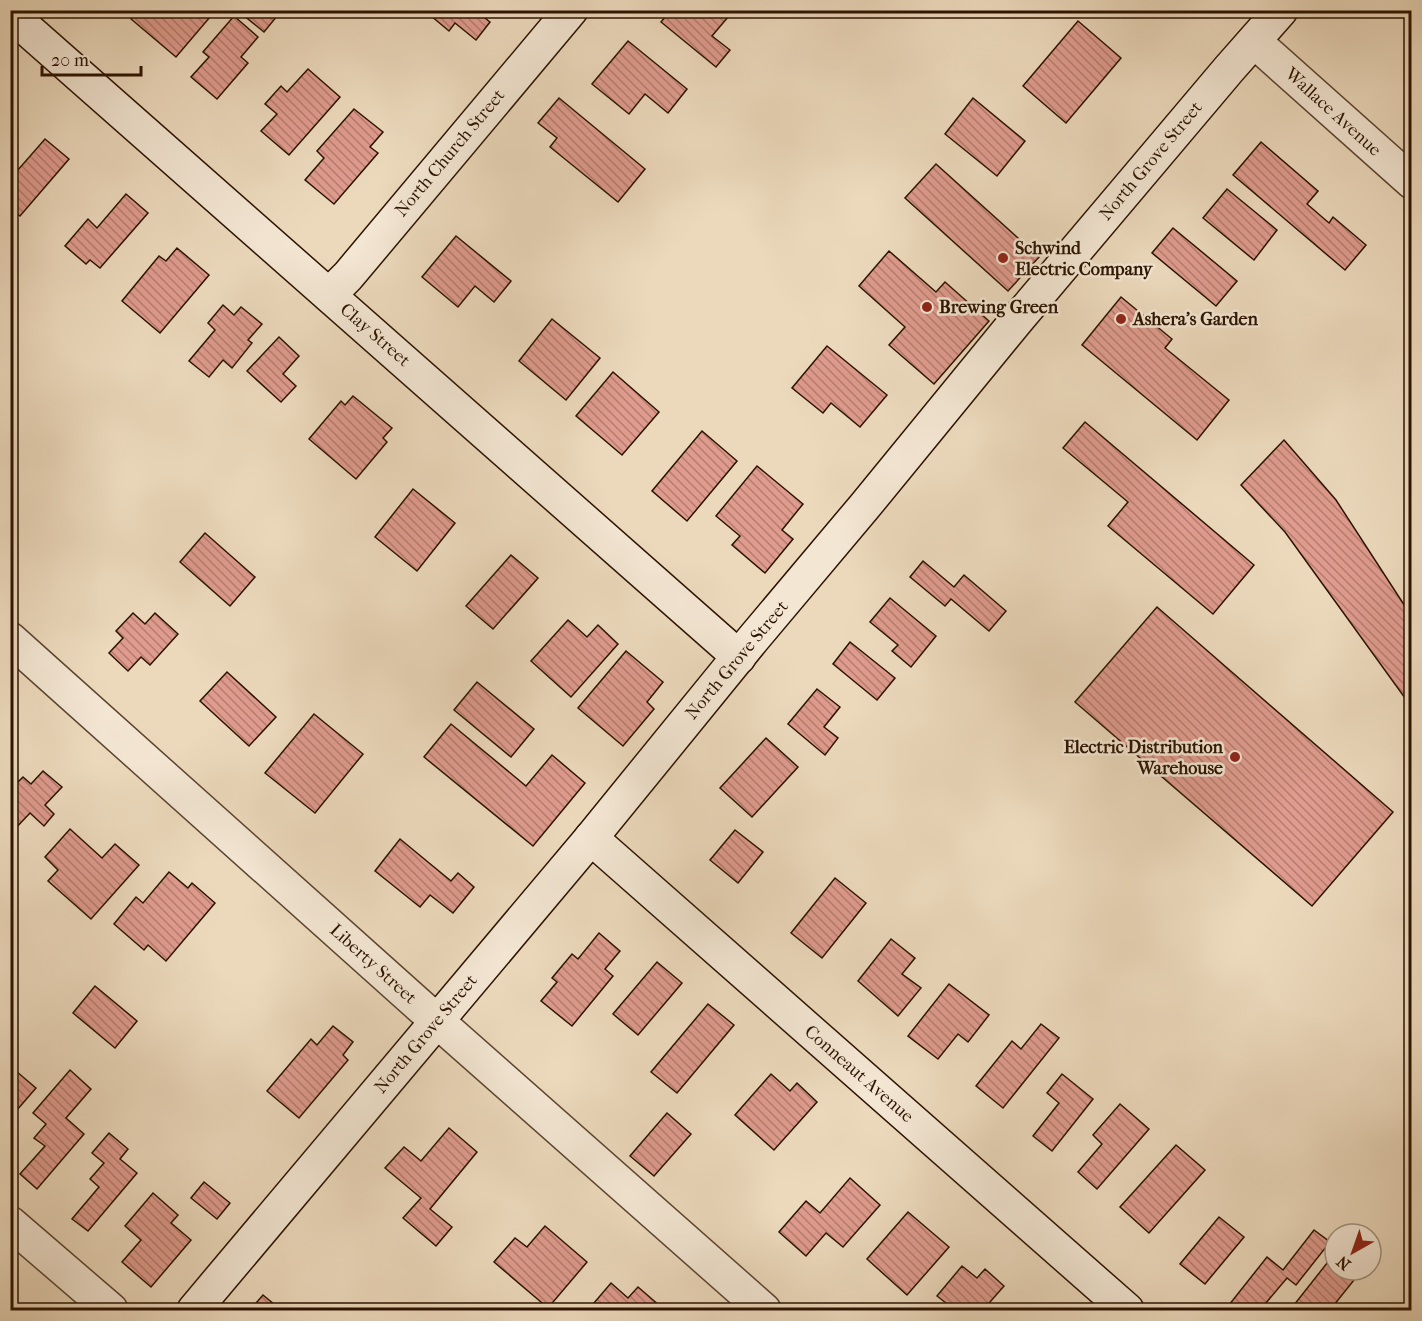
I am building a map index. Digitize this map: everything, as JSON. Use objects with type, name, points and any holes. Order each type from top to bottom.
[{"type":"street","name":"North Church Street","points":[[328,295],[348,276],[571,10]]},
{"type":"street","name":"North Grove Street","points":[[194,1311],[591,838],[1024,311],[1281,10]]},
{"type":"street","name":"Clay Street","points":[[10,14],[739,657]]},
{"type":"street","name":"Wallace Avenue","points":[[1254,41],[1412,182]]},
{"type":"street","name":"Liberty Street","points":[[10,639],[764,1311]]},
{"type":"street","name":"Conneaut Avenue","points":[[591,838],[1127,1311]]},
{"type":"street","points":[[10,1223],[111,1311]]},
{"type":"building","points":[[138,10],[216,10],[176,57],[131,19]]},
{"type":"building","points":[[237,10],[282,10],[264,32]]},
{"type":"building","points":[[424,10],[475,10],[490,22],[476,40],[455,23],[449,31]]},
{"type":"building","points":[[671,10],[720,10],[728,17],[712,36],[730,50],[716,67],[661,22]]},
{"type":"building","points":[[234,16],[258,37],[241,57],[248,63],[217,99],[191,77],[209,57],[203,52]]},
{"type":"building","points":[[1078,21],[1121,58],[1066,123],[1023,86]]},
{"type":"building","points":[[628,41],[687,89],[668,113],[645,94],[629,114],[592,84]]},
{"type":"building","points":[[308,69],[340,97],[289,155],[261,131],[277,114],[265,104],[281,86],[287,92]]},
{"type":"building","points":[[559,98],[645,169],[618,202],[550,147],[557,138],[538,123]]},
{"type":"building","points":[[973,98],[1025,141],[997,176],[945,134]]},
{"type":"building","points":[[354,109],[383,132],[370,147],[378,153],[334,204],[305,180],[324,158],[317,151]]},
{"type":"building","points":[[45,139],[69,159],[20,216],[10,208],[10,179]]},
{"type":"building","points":[[1261,142],[1318,191],[1307,204],[1329,223],[1333,217],[1366,245],[1345,270],[1233,175]]},
{"type":"building","points":[[936,164],[1039,257],[1008,291],[905,198]]},
{"type":"building","points":[[1227,189],[1277,230],[1254,260],[1203,218]]},
{"type":"building","points":[[126,194],[148,213],[100,268],[90,260],[86,264],[65,246],[88,219],[97,228]]},
{"type":"building","points":[[1173,228],[1237,281],[1216,306],[1152,253]]},
{"type":"building","points":[[456,236],[511,281],[494,302],[475,286],[458,307],[422,277]]},
{"type":"building","points":[[177,248],[209,275],[160,333],[122,301],[159,256],[166,261]]},
{"type":"building","name":"Brewing Green","points":[[889,251],[936,292],[945,282],[989,321],[934,384],[889,345],[905,327],[859,286]]},
{"type":"building","points":[[1121,297],[1172,339],[1165,348],[1229,400],[1197,440],[1082,345]]},
{"type":"building","points":[[223,305],[234,315],[241,307],[262,324],[248,340],[252,343],[232,368],[223,360],[209,377],[189,361],[215,330],[208,323]]},
{"type":"building","points":[[552,319],[600,358],[566,400],[519,361]]},
{"type":"building","points":[[279,337],[299,356],[283,374],[296,386],[281,402],[247,371]]},
{"type":"building","points":[[827,346],[887,395],[860,427],[831,403],[823,413],[792,388]]},
{"type":"building","points":[[613,372],[659,412],[622,455],[576,416]]},
{"type":"building","points":[[353,396],[392,428],[383,438],[387,442],[356,479],[309,439],[341,401],[345,405]]},
{"type":"building","points":[[1085,422],[1254,565],[1213,614],[1108,526],[1128,502],[1063,448]]},
{"type":"building","points":[[702,431],[737,461],[687,521],[652,491]]},
{"type":"building","points":[[1284,440],[1336,500],[1412,617],[1412,632],[1405,636],[1412,646],[1412,694],[1405,698],[1285,532],[1241,485]]},
{"type":"building","points":[[757,466],[803,504],[782,530],[793,539],[765,573],[732,545],[740,536],[716,516]]},
{"type":"building","points":[[413,489],[455,523],[417,571],[375,537]]},
{"type":"building","points":[[205,533],[255,577],[230,606],[180,562]]},
{"type":"building","points":[[511,555],[538,578],[493,629],[466,606]]},
{"type":"building","points":[[923,561],[954,587],[964,575],[1006,611],[989,631],[951,599],[945,606],[910,577]]},
{"type":"building","points":[[890,598],[936,636],[911,667],[892,651],[898,645],[870,622]]},
{"type":"building","name":"Electric Distribution Warehouse","points":[[1157,607],[1393,812],[1312,906],[1075,702]]},
{"type":"building","points":[[133,613],[145,624],[155,613],[178,634],[150,665],[141,657],[128,671],[109,653],[123,638],[116,631]]},
{"type":"building","points":[[568,620],[587,637],[598,625],[618,644],[571,697],[531,661]]},
{"type":"building","points":[[850,642],[895,678],[877,700],[833,664]]},
{"type":"building","points":[[626,651],[663,682],[647,702],[654,709],[623,746],[578,708]]},
{"type":"building","points":[[227,672],[276,717],[249,746],[200,701]]},
{"type":"building","points":[[477,682],[534,729],[511,757],[454,710]]},
{"type":"building","points":[[817,689],[840,707],[824,727],[838,738],[825,755],[788,724]]},
{"type":"building","points":[[314,714],[363,754],[315,813],[265,773]]},
{"type":"building","points":[[451,724],[526,786],[552,755],[585,783],[533,846],[424,757]]},
{"type":"building","points":[[766,738],[798,767],[752,817],[720,788]]},
{"type":"building","points":[[43,771],[62,787],[45,805],[54,814],[44,826],[30,813],[10,834],[10,790],[23,777],[31,784]]},
{"type":"building","points":[[70,829],[102,858],[115,844],[139,865],[91,919],[48,881],[58,870],[45,857]]},
{"type":"building","points":[[735,830],[763,852],[738,883],[710,860]]},
{"type":"building","points":[[400,839],[451,881],[458,873],[474,887],[453,913],[430,895],[420,907],[375,871]]},
{"type":"building","points":[[169,872],[188,888],[192,883],[215,903],[166,961],[148,945],[144,950],[114,924],[136,897],[143,903]]},
{"type":"building","points":[[835,878],[866,903],[822,958],[791,933]]},
{"type":"building","points":[[599,933],[620,951],[605,969],[613,976],[572,1026],[541,1001],[557,982],[552,978],[572,954],[578,959]]},
{"type":"building","points":[[891,939],[915,958],[902,974],[921,988],[898,1016],[858,981]]},
{"type":"building","points":[[657,962],[682,983],[638,1035],[613,1014]]},
{"type":"building","points":[[949,984],[989,1015],[968,1042],[958,1034],[938,1059],[908,1036]]},
{"type":"building","points":[[95,986],[137,1021],[115,1048],[73,1013]]},
{"type":"building","points":[[708,1004],[734,1025],[677,1093],[651,1072]]},
{"type":"building","points":[[1041,1024],[1059,1038],[1003,1108],[976,1086],[1012,1041],[1021,1049]]},
{"type":"building","points":[[333,1026],[353,1042],[343,1055],[348,1060],[299,1118],[267,1091],[311,1039],[317,1045]]},
{"type":"building","points":[[10,1066],[36,1088],[10,1118]]},
{"type":"building","points":[[70,1070],[91,1089],[66,1118],[84,1134],[37,1189],[20,1174],[45,1146],[34,1138],[46,1124],[33,1113]]},
{"type":"building","points":[[771,1074],[790,1091],[797,1083],[817,1102],[774,1150],[735,1115]]},
{"type":"building","points":[[1062,1074],[1093,1099],[1052,1151],[1033,1136],[1059,1103],[1047,1093]]},
{"type":"building","points":[[1120,1104],[1149,1129],[1097,1189],[1078,1172],[1102,1144],[1093,1135]]},
{"type":"building","points":[[667,1113],[691,1134],[654,1176],[630,1156]]},
{"type":"building","points":[[449,1128],[477,1152],[430,1209],[452,1227],[436,1246],[403,1218],[421,1198],[385,1168],[404,1147],[421,1161]]},
{"type":"building","points":[[109,1133],[128,1149],[120,1159],[137,1173],[88,1231],[72,1219],[99,1187],[90,1179],[104,1163],[92,1153]]},
{"type":"building","points":[[1176,1145],[1205,1170],[1149,1233],[1120,1207]]},
{"type":"building","points":[[850,1178],[880,1205],[843,1247],[826,1233],[806,1256],[779,1232],[806,1201],[820,1213]]},
{"type":"building","points":[[204,1182],[230,1203],[217,1219],[191,1198]]},
{"type":"building","points":[[153,1193],[178,1215],[171,1223],[191,1240],[151,1287],[122,1262],[141,1240],[125,1226]]},
{"type":"building","points":[[908,1212],[949,1247],[907,1295],[867,1259]]},
{"type":"building","points":[[1219,1217],[1244,1237],[1205,1284],[1180,1264]]},
{"type":"building","points":[[545,1226],[587,1262],[548,1308],[494,1262],[515,1238],[527,1247]]},
{"type":"building","points":[[1314,1230],[1323,1237],[1323,1251],[1296,1285],[1287,1278],[1260,1310],[1225,1310],[1267,1257],[1283,1270]]},
{"type":"building","points":[[962,1266],[977,1278],[985,1269],[1004,1286],[983,1310],[955,1310],[937,1296]]},
{"type":"building","points":[[1323,1268],[1323,1282],[1352,1282],[1330,1310],[1290,1310]]},
{"type":"building","points":[[611,1283],[628,1298],[638,1287],[660,1306],[656,1310],[588,1310]]},
{"type":"building","points":[[263,1295],[281,1310],[250,1310]]},
{"type":"place","name":"Schwind Electric Company","points":[[1003,258]]},
{"type":"place","name":"Brewing Green","points":[[927,307]]},
{"type":"place","name":"Ashera's Garden","points":[[1121,319]]},
{"type":"place","name":"Electric Distribution Warehouse","points":[[1235,757]]}]
